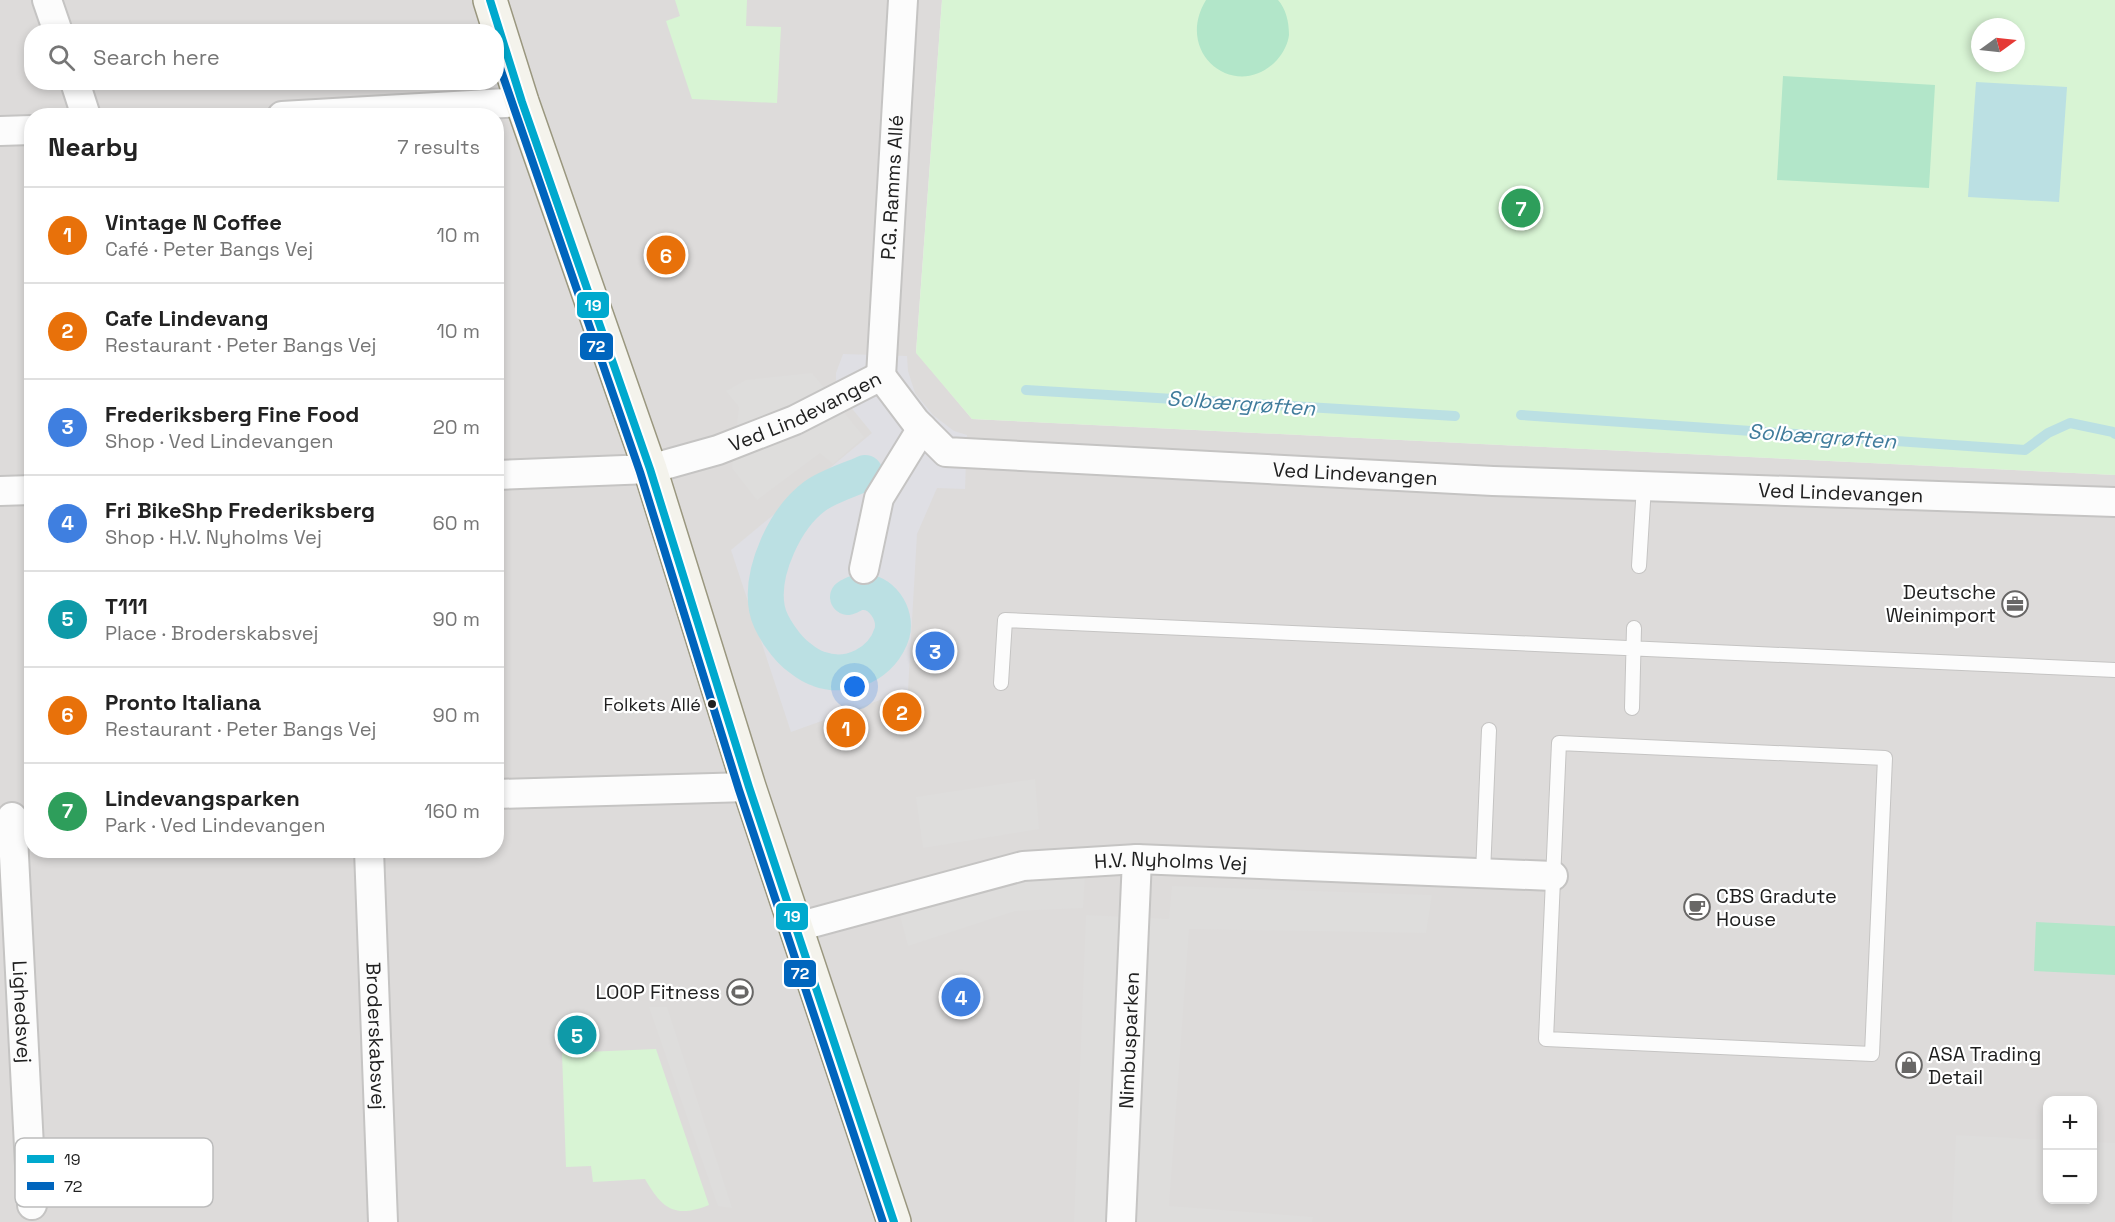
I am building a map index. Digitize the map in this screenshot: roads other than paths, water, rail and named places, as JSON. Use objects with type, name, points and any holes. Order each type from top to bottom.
[{"type":"street","points":[[47,0],[55,24]]},
{"type":"street","points":[[490,0],[498,24]]},
{"type":"street","name":"P.G. Ramms Allé","points":[[881,376],[903,0]]},
{"type":"street","points":[[504,45],[650,469],[749,787],[894,1222]]},
{"type":"street","points":[[78,90],[83,108]]},
{"type":"street","points":[[419,108],[522,102]]},
{"type":"street","points":[[0,131],[24,130]]},
{"type":"street","name":"Ved Lindevangen","points":[[504,475],[650,469],[718,450],[795,420],[881,376],[922,428],[946,452],[1493,481],[2115,502]]},
{"type":"street","points":[[864,569],[879,498],[922,428]]},
{"type":"street","points":[[0,491],[24,490]]},
{"type":"street","points":[[504,794],[749,787]]},
{"type":"street","name":"Lighedsvej","points":[[15,817],[29,1138]]},
{"type":"street","name":"Broderskabsvej","points":[[369,858],[383,1222]]},
{"type":"street","name":"H.V. Nyholms Vej","points":[[797,927],[1023,866],[1137,859],[1553,876]]},
{"type":"street","name":"Nimbusparken","points":[[1121,1222],[1137,859]]},
{"type":"lane","points":[[1639,566],[1644,486]]},
{"type":"lane","points":[[1001,683],[1005,620],[2115,670]]},
{"type":"lane","points":[[1632,708],[1634,628]]},
{"type":"lane","points":[[1483,873],[1489,730]]},
{"type":"lane","points":[[1559,743],[1885,758],[1872,1054],[1546,1039],[1553,876],[1559,743]]},
{"type":"water","points":[[1976,82],[2067,87],[2059,202],[1968,197]]},
{"type":"waterway","name":"Solbærgrøften","points":[[1026,390],[1455,416]]},
{"type":"waterway","name":"Solbærgrøften","points":[[1521,415],[2025,450],[2048,433],[2070,423],[2115,434]]},
{"type":"waterway","points":[[848,597],[859,592],[868,592],[881,599],[890,611],[892,633],[888,644],[873,660],[853,670],[830,672],[804,661],[780,636],[767,609],[767,579],[777,547],[804,506],[827,489],[865,473]]},
{"type":"place","name":"Lindevangsparken","points":[[1521,208]]},
{"type":"place","name":"Pronto Italiana","points":[[666,255]]},
{"type":"place","name":"Deutsche Weinimport","points":[[2015,604]]},
{"type":"place","name":"Frederiksberg Fine Food","points":[[935,651]]},
{"type":"place","name":"Folkets Allé","points":[[712,704]]},
{"type":"place","name":"Cafe Lindevang","points":[[902,712]]},
{"type":"place","name":"Vintage N Coffee","points":[[846,728]]},
{"type":"place","name":"CBS Gradute House","points":[[1697,907]]},
{"type":"place","name":"LOOP Fitness","points":[[740,992]]},
{"type":"place","name":"Fri BikeShp Frederiksberg","points":[[961,997]]},
{"type":"place","name":"T111","points":[[577,1035]]},
{"type":"place","name":"ASA Trading Detail","points":[[1909,1065]]}]
